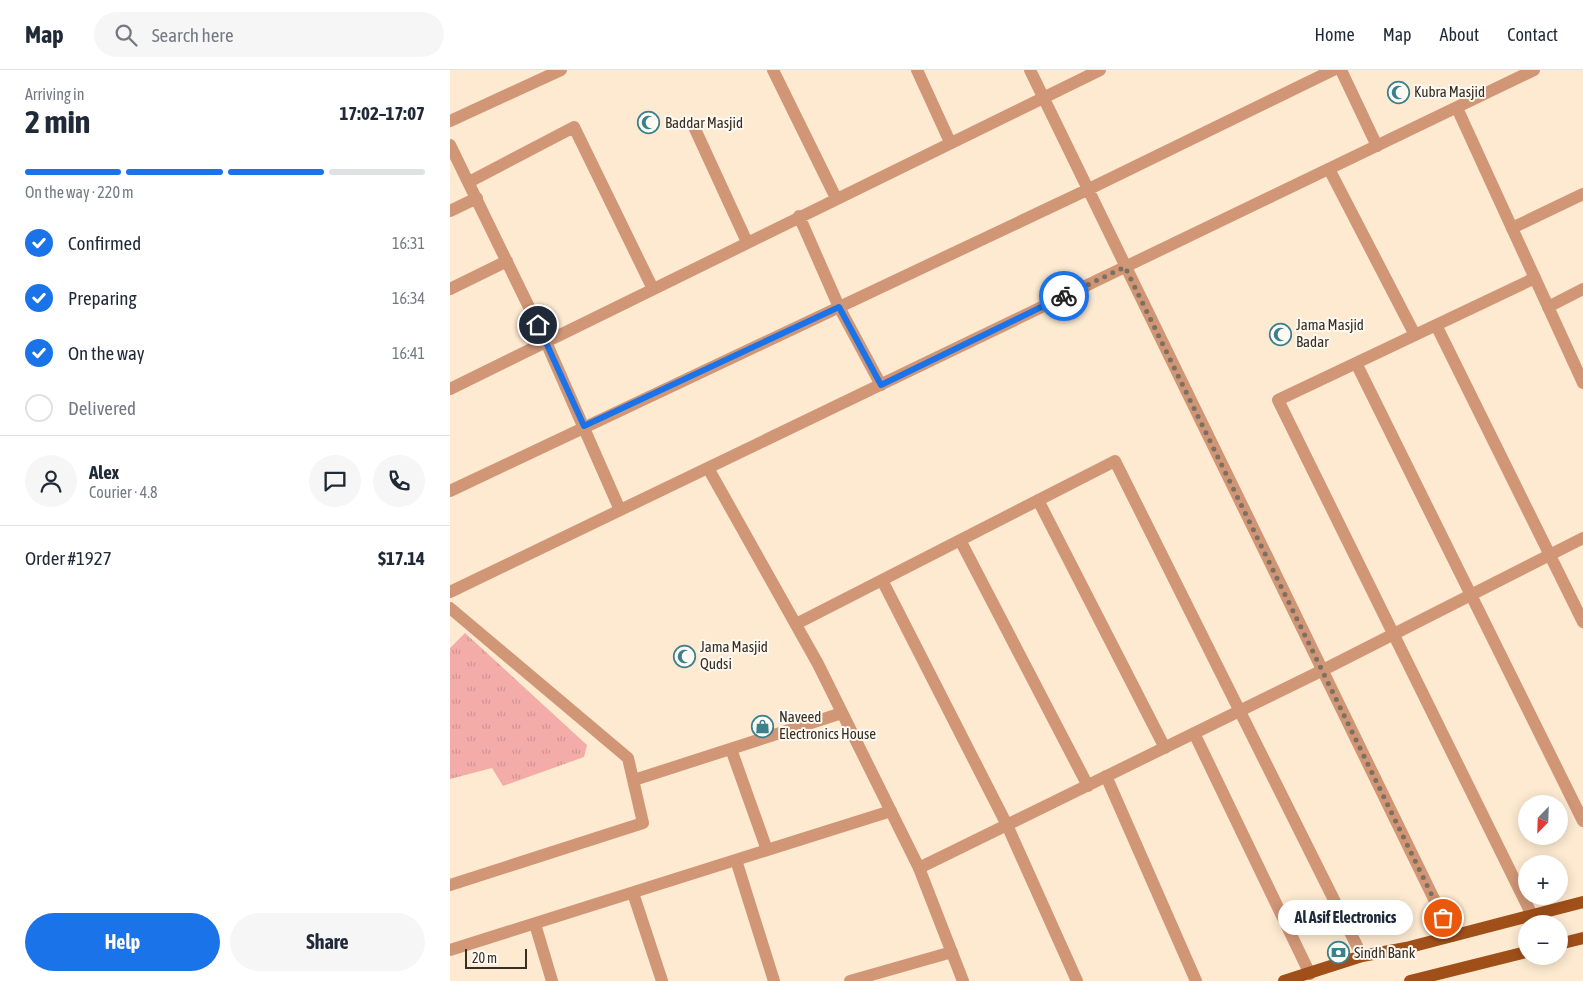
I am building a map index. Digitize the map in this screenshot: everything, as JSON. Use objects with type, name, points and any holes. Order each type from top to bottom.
[{"type":"main road","points":[[1532,915],[1583,902]]},
{"type":"main road","points":[[1284,981],[1362,956],[1518,919]]},
{"type":"main road","points":[[1568,942],[1583,938]]},
{"type":"main road","points":[[1410,981],[1518,954]]},
{"type":"street","points":[[450,121],[561,70]]},
{"type":"street","points":[[773,70],[836,198]]},
{"type":"street","points":[[917,70],[950,142]]},
{"type":"street","points":[[1030,70],[1452,936]]},
{"type":"street","points":[[450,389],[1043,96],[1100,70]]},
{"type":"street","points":[[450,491],[584,426],[1089,189],[1333,70]]},
{"type":"street","points":[[1341,70],[1377,146]]},
{"type":"street","points":[[450,592],[1534,70]]},
{"type":"street","points":[[1456,108],[1548,307],[1578,359],[1583,383]]},
{"type":"street","points":[[469,182],[574,126],[653,288]]},
{"type":"street","points":[[695,129],[747,242]]},
{"type":"street","points":[[450,145],[546,342],[620,510]]},
{"type":"street","points":[[1329,169],[1415,335]]},
{"type":"street","points":[[1512,228],[1583,194]]},
{"type":"street","points":[[450,211],[477,198]]},
{"type":"street","points":[[799,216],[839,307],[881,385]]},
{"type":"street","points":[[450,289],[507,260]]},
{"type":"street","points":[[1532,915],[1278,400],[1535,278]]},
{"type":"street","points":[[1548,307],[1583,289]]},
{"type":"street","points":[[1436,325],[1583,622]]},
{"type":"street","points":[[1356,363],[1583,821]]},
{"type":"street","points":[[796,624],[1115,461],[1362,956]]},
{"type":"street","points":[[708,468],[796,624],[891,811],[919,868],[963,981]]},
{"type":"street","points":[[1038,500],[1165,748]]},
{"type":"street","points":[[919,868],[1165,748],[1583,538]]},
{"type":"street","points":[[960,540],[1088,786]]},
{"type":"street","points":[[882,580],[1007,825],[1077,981]]},
{"type":"street","points":[[450,608],[628,758],[643,823],[450,885]]},
{"type":"street","points":[[634,780],[842,713]]},
{"type":"street","points":[[1194,733],[1310,974]]},
{"type":"street","points":[[731,749],[767,850]]},
{"type":"street","points":[[1106,776],[1196,981]]},
{"type":"street","points":[[450,950],[891,811]]},
{"type":"street","points":[[736,860],[774,981]]},
{"type":"street","points":[[633,893],[662,981]]},
{"type":"street","points":[[535,924],[552,981]]},
{"type":"street","points":[[850,981],[952,952]]},
{"type":"green space","points":[[465,633],[587,745],[584,757],[503,786],[492,768],[450,779],[450,648]]},
{"type":"way so far","points":[[1064,296],[1125,267],[1443,918]]},
{"type":"place","name":"Kubra Masjid","points":[[1398,92]]},
{"type":"place","name":"Baddar Masjid","points":[[649,123]]},
{"type":"place","name":"Jama Masjid Badar","points":[[1280,334]]},
{"type":"place","name":"Jama Masjid Qudsi","points":[[684,656]]},
{"type":"place","name":"Naveed Electronics House","points":[[763,726]]},
{"type":"place","name":"Al Asif Electronics","points":[[1443,918]]},
{"type":"place","name":"Sindh Bank","points":[[1338,953]]},
{"type":"route","points":[[538,325],[584,426],[839,307],[881,385],[1064,296]]}]
